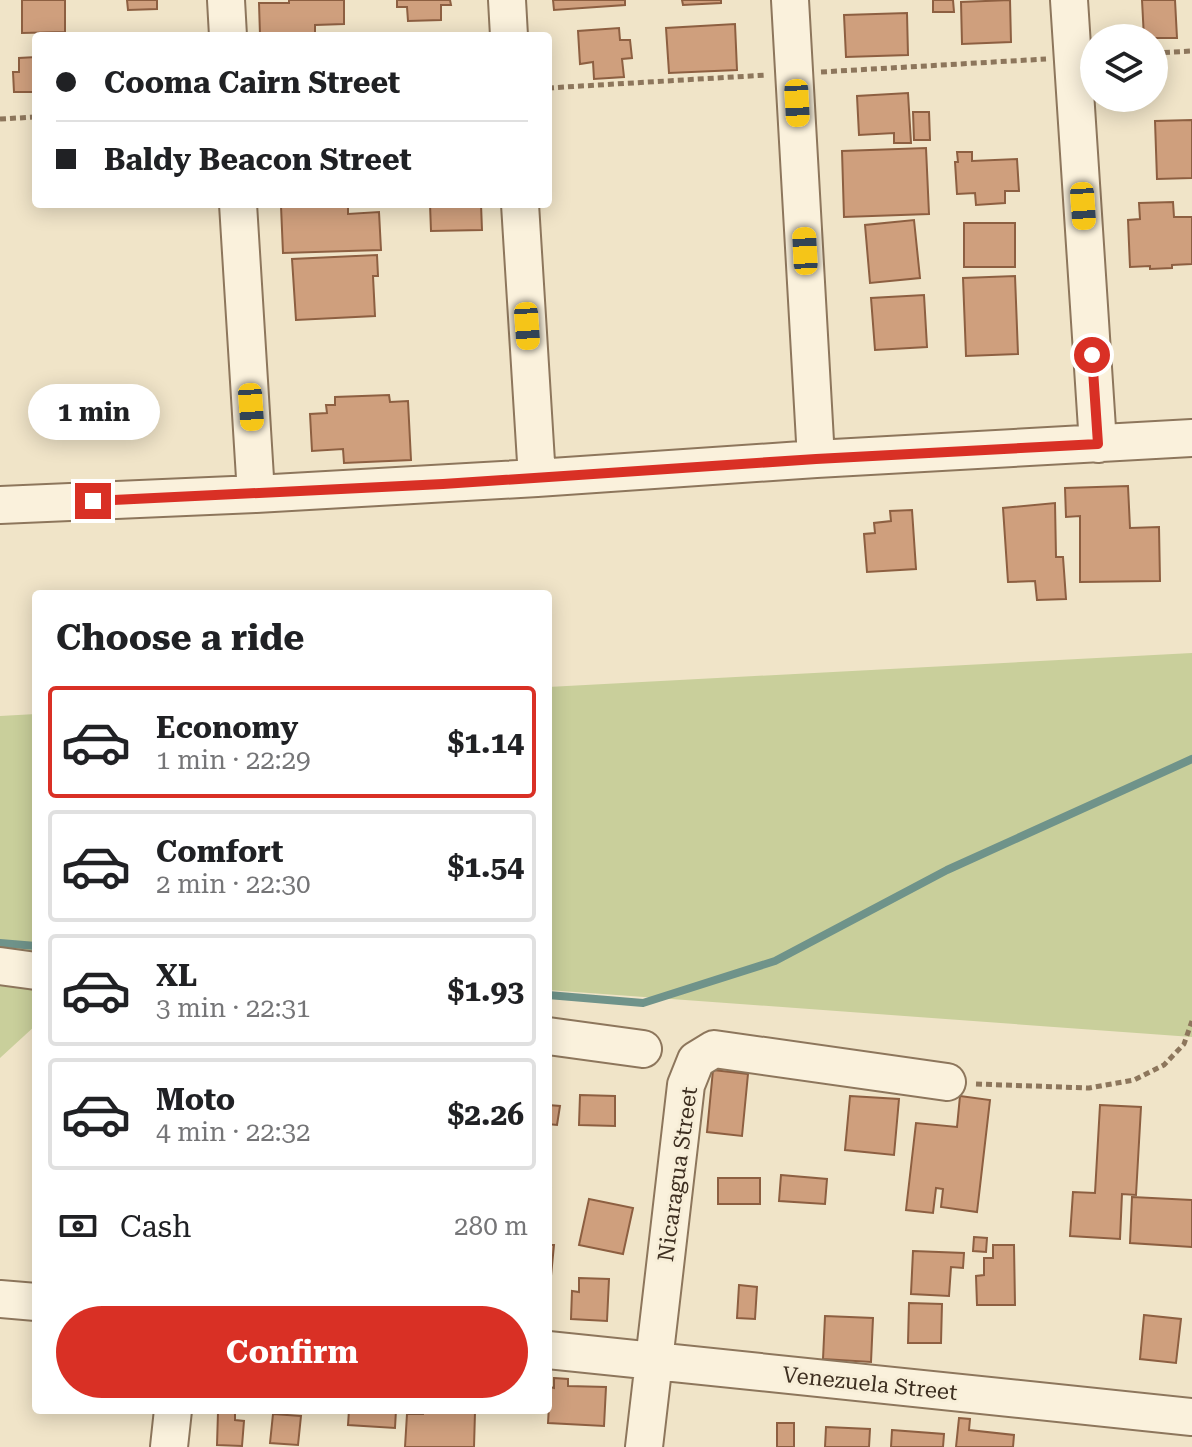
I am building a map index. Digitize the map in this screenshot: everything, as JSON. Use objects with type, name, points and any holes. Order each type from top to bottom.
[{"type":"street","points":[[226,0],[228,32]]},
{"type":"street","points":[[507,0],[509,32]]},
{"type":"street","points":[[790,0],[816,459]]},
{"type":"street","points":[[1069,0],[1098,444]]},
{"type":"street","points":[[238,208],[256,494]]},
{"type":"street","points":[[520,208],[537,478]]},
{"type":"street","points":[[0,505],[256,494],[1192,438]]},
{"type":"street","points":[[0,966],[32,970]]},
{"type":"street","points":[[552,1037],[643,1049]]},
{"type":"street","name":"Nicaragua Street","points":[[644,1447],[686,1085],[696,1060],[714,1049],[947,1082]]},
{"type":"street","points":[[0,1299],[32,1302]]},
{"type":"street","name":"Venezuela Street","points":[[552,1350],[1192,1417]]},
{"type":"street","points":[[169,1447],[173,1414]]},
{"type":"path","points":[[1168,52],[1192,51]]},
{"type":"path","points":[[0,119],[32,117]]},
{"type":"path","points":[[947,1082],[1089,1088],[1134,1080],[1164,1065],[1184,1044],[1192,1021]]},
{"type":"green space","points":[[1192,653],[1192,1037],[552,990],[552,687]]},
{"type":"green space","points":[[32,714],[32,1029],[0,1058],[0,716]]},
{"type":"building","points":[[22,0],[65,0],[65,32],[22,33]]},
{"type":"building","points":[[127,0],[157,0],[157,9],[128,10]]},
{"type":"building","points":[[289,0],[344,0],[344,24],[315,25],[315,32],[260,32],[259,3],[289,3]]},
{"type":"building","points":[[397,0],[450,0],[451,5],[441,5],[441,20],[408,21],[407,7],[397,7]]},
{"type":"building","points":[[553,0],[625,0],[625,5],[554,10]]},
{"type":"building","points":[[682,0],[721,0],[721,3],[683,5]]},
{"type":"building","points":[[933,0],[953,0],[954,12],[933,12]]},
{"type":"building","points":[[1010,0],[1011,42],[962,44],[961,2]]},
{"type":"building","points":[[1142,0],[1175,0],[1177,38],[1168,38],[1168,24],[1143,24]]},
{"type":"building","points":[[907,13],[908,55],[846,57],[844,15]]},
{"type":"building","points":[[735,24],[737,70],[669,73],[666,28]]},
{"type":"building","points":[[619,28],[620,40],[630,40],[632,58],[622,59],[624,77],[594,79],[593,62],[580,64],[578,31]]},
{"type":"building","points":[[32,57],[32,92],[14,92],[13,72],[19,72],[19,58]]},
{"type":"building","points":[[908,93],[911,143],[894,143],[894,133],[859,135],[857,96]]},
{"type":"building","points":[[913,112],[929,112],[930,140],[914,140]]},
{"type":"building","points":[[1192,120],[1192,178],[1157,179],[1155,121]]},
{"type":"building","points":[[926,148],[929,214],[844,217],[842,151]]},
{"type":"building","points":[[957,152],[972,152],[972,161],[1017,159],[1019,191],[1005,191],[1005,203],[976,205],[975,193],[957,194]]},
{"type":"building","points":[[1173,202],[1174,217],[1192,217],[1192,264],[1172,265],[1172,268],[1130,267],[1128,220],[1140,219],[1139,203]]},
{"type":"building","points":[[281,208],[348,208],[348,214],[379,212],[381,250],[283,253]]},
{"type":"building","points":[[430,208],[481,208],[482,230],[431,231]]},
{"type":"building","points":[[914,220],[920,278],[870,283],[865,225]]},
{"type":"building","points":[[964,223],[1015,223],[1015,267],[964,267]]},
{"type":"building","points":[[377,255],[378,276],[373,276],[375,316],[296,320],[292,259]]},
{"type":"building","points":[[1015,276],[1018,354],[966,356],[963,278]]},
{"type":"building","points":[[924,295],[927,347],[875,350],[871,298]]},
{"type":"building","points":[[389,395],[390,402],[408,401],[411,460],[344,463],[343,449],[312,451],[310,414],[327,413],[326,405],[335,405],[335,397]]},
{"type":"building","points":[[1128,486],[1130,528],[1159,527],[1160,581],[1080,582],[1080,516],[1066,517],[1065,488]]},
{"type":"building","points":[[1055,503],[1056,557],[1063,557],[1066,599],[1037,600],[1035,581],[1008,582],[1003,508]]},
{"type":"building","points":[[912,510],[916,569],[867,572],[864,534],[875,533],[874,523],[891,521],[890,511]]},
{"type":"building","points":[[713,1070],[748,1074],[742,1136],[707,1132]]},
{"type":"building","points":[[580,1095],[615,1096],[615,1126],[579,1125]]},
{"type":"building","points":[[850,1096],[899,1099],[894,1155],[845,1150]]},
{"type":"building","points":[[960,1096],[990,1100],[977,1212],[941,1207],[943,1189],[936,1188],[933,1213],[906,1210],[916,1123],[957,1127]]},
{"type":"building","points":[[552,1105],[560,1106],[557,1125],[552,1124]]},
{"type":"building","points":[[1100,1105],[1141,1107],[1136,1195],[1122,1194],[1120,1239],[1070,1236],[1073,1192],[1095,1193]]},
{"type":"building","points":[[781,1175],[827,1179],[825,1204],[779,1201]]},
{"type":"building","points":[[718,1178],[760,1178],[760,1204],[718,1204]]},
{"type":"building","points":[[1132,1197],[1192,1200],[1192,1247],[1130,1243]]},
{"type":"building","points":[[589,1199],[633,1208],[623,1254],[579,1245]]},
{"type":"building","points":[[974,1237],[987,1238],[986,1252],[973,1251]]},
{"type":"building","points":[[993,1245],[1014,1245],[1015,1305],[977,1305],[976,1276],[984,1275],[984,1258],[993,1258]]},
{"type":"building","points":[[913,1251],[964,1253],[963,1268],[951,1267],[949,1296],[911,1294]]},
{"type":"building","points":[[579,1278],[609,1279],[607,1321],[571,1319],[572,1291],[579,1292]]},
{"type":"building","points":[[739,1285],[757,1287],[755,1319],[737,1318]]},
{"type":"building","points":[[909,1303],[942,1304],[941,1343],[908,1343]]},
{"type":"building","points":[[1144,1315],[1181,1319],[1176,1363],[1140,1359]]},
{"type":"building","points":[[825,1316],[873,1318],[871,1362],[823,1359]]},
{"type":"building","points":[[554,1378],[568,1379],[568,1386],[606,1387],[604,1426],[548,1423],[548,1414],[552,1414]]},
{"type":"building","points":[[218,1414],[235,1414],[235,1420],[244,1421],[242,1446],[217,1445]]},
{"type":"building","points":[[273,1414],[301,1416],[298,1445],[270,1443]]},
{"type":"building","points":[[349,1414],[396,1414],[395,1428],[348,1425]]},
{"type":"building","points":[[407,1414],[475,1414],[474,1447],[405,1447]]},
{"type":"building","points":[[959,1418],[970,1419],[969,1430],[1014,1435],[1013,1447],[956,1447]]},
{"type":"building","points":[[777,1423],[794,1423],[794,1447],[777,1447]]},
{"type":"building","points":[[826,1427],[870,1429],[869,1447],[825,1447]]},
{"type":"building","points":[[892,1430],[944,1434],[943,1447],[891,1447]]},
{"type":"waterway","points":[[552,995],[643,1003],[775,961],[947,870],[1192,759]]},
{"type":"waterway","points":[[0,943],[32,946]]},
{"type":"route","points":[[93,501],[443,484],[1098,444],[1092,355]]}]
